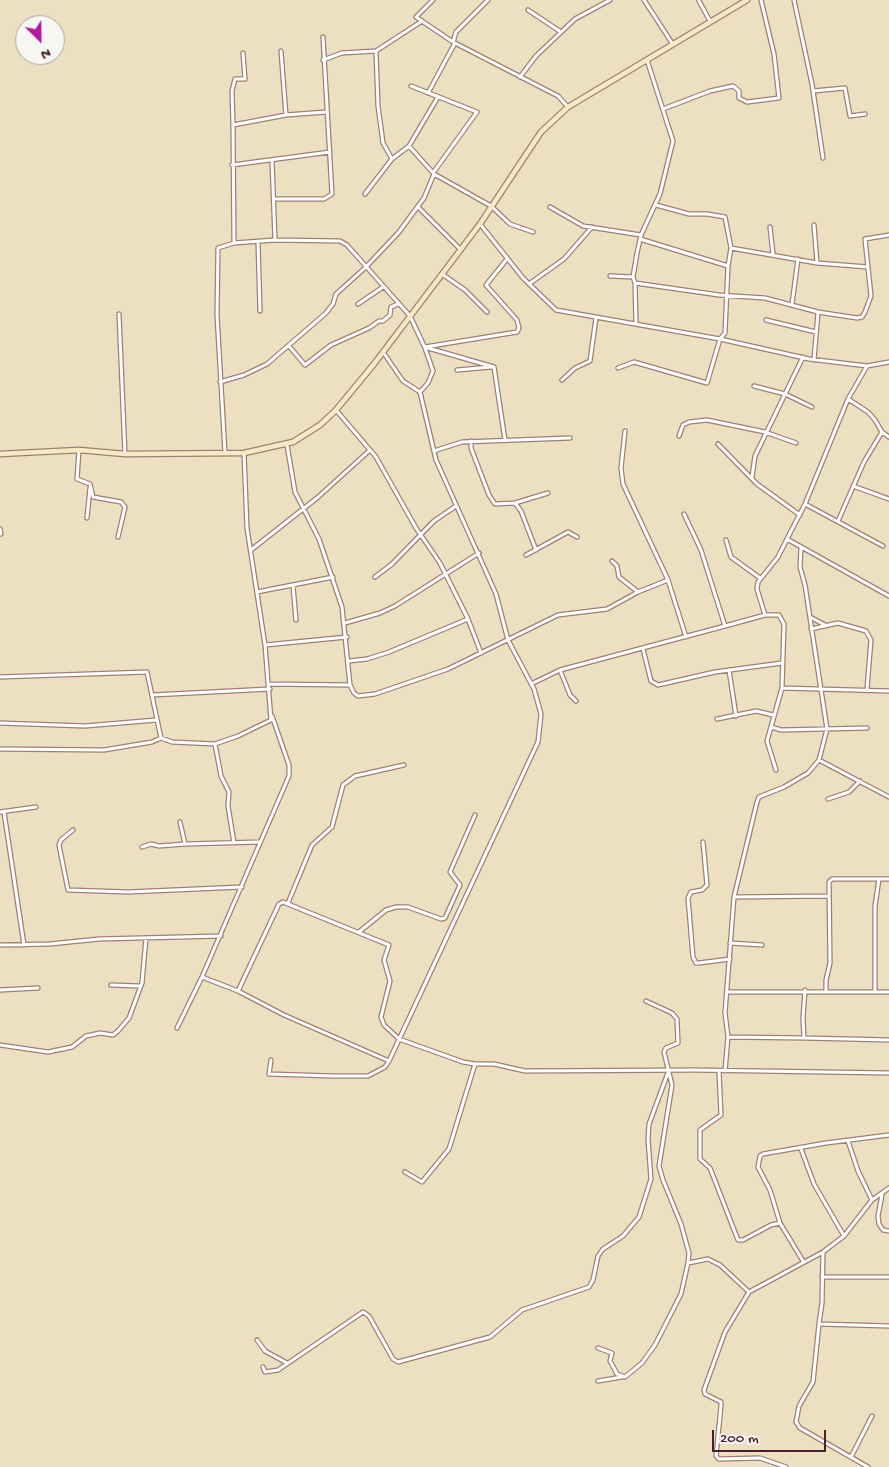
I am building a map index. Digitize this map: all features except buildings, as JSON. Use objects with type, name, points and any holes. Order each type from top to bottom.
[{"type":"main road","points":[[0,454],[79,450],[125,454],[244,453],[287,445],[320,425],[336,410],[383,352],[461,250],[541,132],[568,107],[738,2],[747,0]]},
{"type":"street","points":[[433,0],[416,16],[454,43],[558,96],[568,107]]},
{"type":"street","points":[[428,92],[454,43],[456,32],[488,0]]},
{"type":"street","points":[[520,76],[536,56],[575,19],[610,0]]},
{"type":"street","points":[[644,0],[672,43]]},
{"type":"street","points":[[663,109],[710,91],[733,86],[739,92],[739,98],[747,102],[779,98],[774,54],[761,0]]},
{"type":"street","points":[[794,0],[813,92],[823,158]]},
{"type":"street","points":[[699,1],[710,21]]},
{"type":"street","points":[[528,10],[561,32]]},
{"type":"street","points":[[323,60],[342,54],[376,51],[422,21]]},
{"type":"street","points":[[275,199],[329,197],[332,194],[323,37]]},
{"type":"street","points":[[282,51],[286,115]]},
{"type":"street","points":[[376,51],[378,106],[383,143],[392,159]]},
{"type":"street","points":[[234,243],[232,91],[235,79],[245,80],[243,54]]},
{"type":"street","points":[[636,323],[635,283],[633,277],[641,237],[656,205],[672,154],[673,141],[646,59]]},
{"type":"street","points":[[220,382],[268,364],[289,346],[326,313],[333,304],[336,294],[366,267],[399,232],[418,206],[434,174],[477,112],[411,86]]},
{"type":"street","points":[[813,92],[845,88],[850,116],[865,114]]},
{"type":"street","points":[[365,194],[392,159],[409,146],[438,97]]},
{"type":"street","points":[[233,125],[286,115],[326,112]]},
{"type":"street","points":[[409,146],[434,174],[491,206],[510,224],[533,232]]},
{"type":"street","points":[[232,166],[330,152]]},
{"type":"street","points":[[272,160],[275,199],[275,240]]},
{"type":"street","points":[[618,368],[634,362],[669,370],[706,383],[720,338],[725,333],[728,266],[731,248],[728,220],[722,215],[689,214],[656,205]]},
{"type":"street","points":[[418,206],[461,250]]},
{"type":"street","points":[[550,206],[574,222],[641,237],[728,266]]},
{"type":"street","points":[[480,224],[529,284],[556,310],[720,338],[814,360],[867,366],[888,364]]},
{"type":"street","points":[[814,225],[817,263]]},
{"type":"street","points":[[529,284],[564,259],[592,226]]},
{"type":"street","points":[[770,227],[773,254]]},
{"type":"street","points":[[635,283],[727,296],[765,298],[818,312],[862,317],[870,304],[871,296],[866,240],[889,235]]},
{"type":"street","points":[[225,453],[220,382],[217,250],[221,246],[234,243],[275,240],[340,241],[347,245],[410,316],[433,371],[428,383],[420,392]]},
{"type":"street","points":[[258,242],[260,311]]},
{"type":"street","points":[[731,248],[817,263],[868,267]]},
{"type":"street","points":[[425,348],[518,332],[517,320],[486,285],[507,258]]},
{"type":"street","points":[[792,304],[798,259]]},
{"type":"street","points":[[442,274],[465,290],[487,312]]},
{"type":"street","points":[[610,276],[633,277]]},
{"type":"street","points":[[358,304],[383,287]]},
{"type":"street","points":[[289,346],[305,365],[331,346],[369,328],[379,320],[383,321],[390,315],[391,307],[398,304]]},
{"type":"street","points":[[814,360],[818,312]]},
{"type":"street","points":[[119,314],[125,454]]},
{"type":"street","points":[[562,380],[575,368],[590,361],[596,318]]},
{"type":"street","points":[[766,320],[816,332]]},
{"type":"street","points":[[425,348],[494,367]]},
{"type":"street","points":[[271,1060],[269,1074],[368,1076],[385,1067],[538,742],[541,714],[531,684],[508,640],[496,594],[434,452],[420,392],[403,381],[383,352]]},
{"type":"street","points":[[752,477],[755,456],[765,432],[803,357]]},
{"type":"street","points":[[766,615],[757,589],[760,578],[778,557],[788,539],[805,504],[848,399],[867,366]]},
{"type":"street","points":[[457,370],[494,367]]},
{"type":"street","points":[[494,367],[505,440]]},
{"type":"street","points":[[754,386],[785,394],[812,407]]},
{"type":"street","points":[[848,399],[868,412],[876,420],[882,432],[889,437]]},
{"type":"street","points":[[336,410],[370,450],[447,575],[468,619],[481,653]]},
{"type":"street","points":[[679,436],[683,425],[693,421],[728,423],[765,432],[796,443]]},
{"type":"street","points":[[625,431],[621,468],[623,484],[668,580],[686,637]]},
{"type":"street","points":[[838,521],[864,462],[882,432]]},
{"type":"street","points":[[434,452],[452,443],[471,441],[570,438]]},
{"type":"street","points":[[471,441],[471,448],[491,500],[495,504],[515,503],[548,492]]},
{"type":"street","points":[[718,444],[757,484],[800,515]]},
{"type":"street","points":[[287,445],[293,483],[303,510],[319,539],[333,577],[345,623],[350,685],[358,696],[375,694],[448,669],[558,615],[608,609],[638,592],[668,580]]},
{"type":"street","points":[[79,450],[77,479],[90,484]]},
{"type":"street","points":[[251,550],[303,510],[370,450]]},
{"type":"street","points":[[177,1028],[202,977],[289,776],[289,766],[272,716],[265,645],[251,550],[244,453]]},
{"type":"street","points":[[87,518],[90,484]]},
{"type":"street","points":[[90,484],[93,497],[121,502],[125,507],[118,536]]},
{"type":"street","points":[[853,486],[889,499]]},
{"type":"street","points":[[515,503],[521,511],[536,550]]},
{"type":"street","points":[[805,504],[883,546]]},
{"type":"street","points":[[375,577],[392,564],[434,521],[456,506]]},
{"type":"street","points":[[684,514],[701,550],[725,626]]},
{"type":"street","points":[[0,529],[1,534]]},
{"type":"street","points":[[526,554],[568,532],[577,537]]},
{"type":"street","points":[[788,539],[889,596]]},
{"type":"street","points":[[726,540],[731,557],[760,578]]},
{"type":"street","points":[[725,1071],[728,1037],[725,1013],[734,897],[759,797],[802,778],[818,760],[827,729],[822,710],[822,690],[800,567],[801,548]]},
{"type":"street","points":[[345,623],[380,613],[395,606],[447,575],[479,553]]},
{"type":"street","points":[[612,561],[617,566],[619,577],[638,592]]},
{"type":"street","points":[[257,592],[333,577]]},
{"type":"street","points":[[293,586],[296,620]]},
{"type":"street","points":[[531,684],[560,670],[766,615],[779,615],[783,620],[782,688],[767,741],[776,770]]},
{"type":"street","points":[[810,617],[825,625]]},
{"type":"street","points":[[349,661],[367,659],[389,652],[468,619]]},
{"type":"street","points":[[811,629],[825,625],[844,624],[866,631],[871,645],[867,689]]},
{"type":"street","points":[[265,645],[347,637]]},
{"type":"street","points":[[643,649],[652,681],[655,684],[782,662]]},
{"type":"street","points":[[560,670],[570,695],[576,701]]},
{"type":"street","points":[[729,670],[736,716]]},
{"type":"street","points":[[0,676],[147,672],[161,738]]},
{"type":"street","points":[[269,684],[350,685]]},
{"type":"street","points":[[782,688],[889,691]]},
{"type":"street","points":[[152,695],[270,689]]},
{"type":"street","points":[[717,719],[756,711],[773,715]]},
{"type":"street","points":[[0,749],[104,750],[152,742],[161,738],[186,743],[215,744],[238,736],[271,720],[272,716]]},
{"type":"street","points":[[0,723],[85,726],[156,720]]},
{"type":"street","points":[[771,726],[781,730],[867,728]]},
{"type":"street","points":[[215,744],[221,776],[229,792],[228,806],[234,843]]},
{"type":"street","points":[[818,760],[889,797]]},
{"type":"street","points":[[288,903],[312,845],[332,827],[343,785],[355,776],[404,765]]},
{"type":"street","points":[[828,799],[849,792],[860,781]]},
{"type":"street","points":[[24,945],[2,812],[36,807]]},
{"type":"street","points":[[358,933],[386,910],[396,907],[408,907],[445,918],[460,885],[450,872],[475,815]]},
{"type":"street","points":[[180,822],[185,844]]},
{"type":"street","points":[[72,830],[61,840],[59,845],[68,890],[128,892],[242,886]]},
{"type":"street","points":[[142,847],[151,844],[159,846],[259,842]]},
{"type":"street","points":[[703,842],[707,885],[702,890],[692,892],[688,898],[693,957],[696,963],[700,964],[730,959]]},
{"type":"street","points":[[826,992],[825,984],[830,963],[829,882],[832,879],[889,879]]},
{"type":"street","points":[[875,991],[875,906],[879,879]]},
{"type":"street","points":[[734,897],[828,896]]},
{"type":"street","points":[[238,991],[279,904],[288,903],[389,945],[384,960],[390,981],[381,1017],[384,1025],[399,1039],[475,1064],[494,1064],[526,1071],[670,1070],[889,1073]]},
{"type":"street","points":[[0,945],[99,939],[220,936]]},
{"type":"street","points":[[0,1045],[48,1052],[72,1047],[86,1036],[100,1033],[112,1035],[118,1031],[129,1018],[140,986],[146,938]]},
{"type":"street","points":[[730,943],[762,945]]},
{"type":"street","points":[[202,977],[238,991],[284,1015],[389,1061]]},
{"type":"street","points":[[111,985],[140,986]]},
{"type":"street","points":[[0,990],[38,988]]},
{"type":"street","points":[[727,992],[805,990],[889,992]]},
{"type":"street","points":[[804,1038],[805,990]]},
{"type":"street","points":[[598,1380],[625,1377],[642,1363],[655,1345],[681,1294],[688,1263],[689,1254],[681,1224],[663,1180],[660,1166],[672,1085],[670,1070],[664,1052],[666,1048],[678,1043],[677,1019],[672,1013],[646,1001]]},
{"type":"street","points":[[728,1037],[889,1040]]},
{"type":"street","points":[[405,1172],[422,1182],[449,1149],[475,1064]]},
{"type":"street","points":[[263,1367],[265,1372],[269,1373],[287,1363],[362,1312],[369,1316],[393,1359],[398,1362],[490,1337],[522,1310],[589,1287],[593,1280],[598,1256],[603,1249],[623,1236],[640,1217],[651,1178],[649,1124],[670,1070]]},
{"type":"street","points":[[719,1071],[722,1115],[700,1130],[700,1159],[710,1168],[738,1240],[743,1240],[771,1225],[780,1223]]},
{"type":"street","points":[[803,1261],[780,1223],[770,1190],[758,1166],[758,1162],[764,1154],[848,1140],[889,1136]]},
{"type":"street","points":[[848,1140],[858,1171],[872,1200]]},
{"type":"street","points":[[801,1149],[814,1184],[844,1236]]},
{"type":"street","points":[[786,1467],[760,1458],[719,1459],[716,1456],[722,1406],[721,1402],[705,1394],[704,1390],[726,1332],[749,1292],[803,1261],[823,1252],[844,1236],[872,1200],[889,1188]]},
{"type":"street","points":[[881,1195],[889,1195]]},
{"type":"street","points":[[881,1195],[878,1216],[879,1224],[883,1230],[889,1231]]},
{"type":"street","points":[[823,1252],[819,1324],[813,1382],[799,1406],[796,1422],[800,1428],[868,1467]]},
{"type":"street","points":[[688,1263],[708,1259],[720,1265],[749,1292]]},
{"type":"street","points":[[822,1277],[889,1277]]},
{"type":"street","points":[[819,1324],[889,1326]]},
{"type":"street","points":[[257,1340],[265,1351],[287,1363]]},
{"type":"street","points":[[598,1348],[612,1353],[610,1361],[619,1375],[625,1377]]},
{"type":"street","points":[[851,1457],[872,1416]]}]
